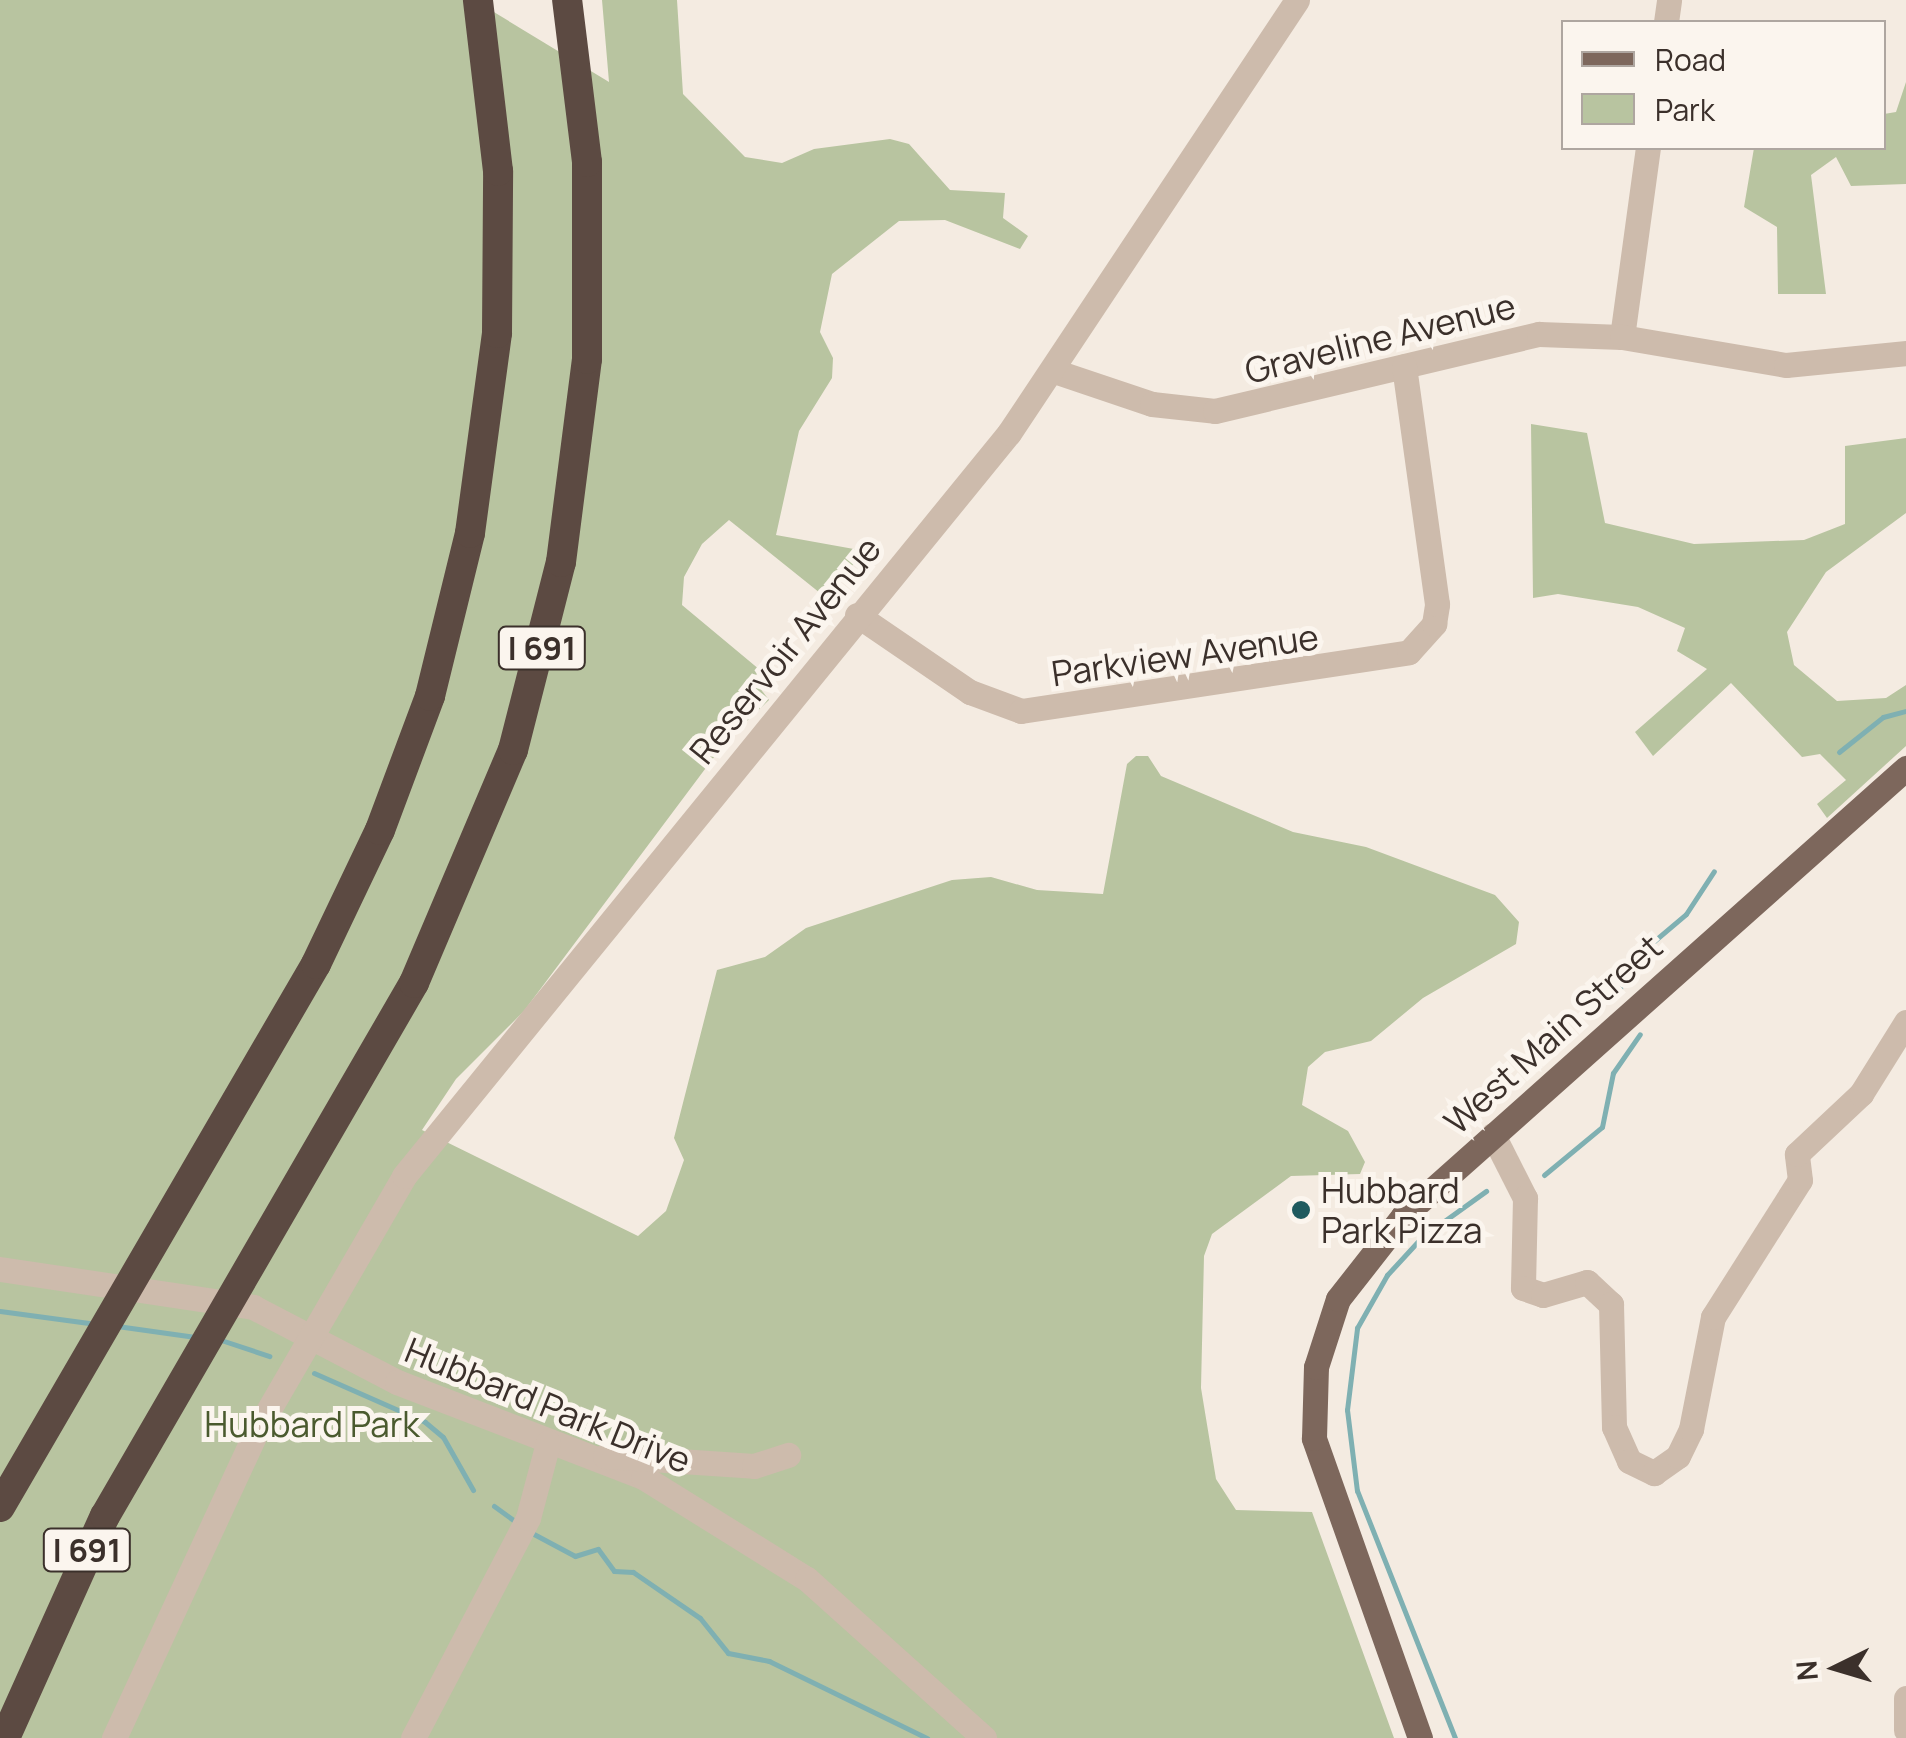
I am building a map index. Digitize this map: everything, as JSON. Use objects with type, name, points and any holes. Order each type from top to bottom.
[{"type":"highway","name":"I 691","points":[[0,1507],[352,892],[410,753],[450,623],[482,464],[498,300],[497,156],[478,0]]},
{"type":"highway","name":"I 691","points":[[10,1726],[79,1566],[398,1014],[461,886],[512,750],[548,620],[577,462],[589,302],[587,162],[567,0]]},
{"type":"main road","name":"West Main Street","points":[[1420,1738],[1322,1475],[1316,1366],[1356,1269],[1493,1135],[1906,768]]},
{"type":"street","name":"Reservoir Avenue","points":[[114,1738],[213,1516],[313,1334],[430,1139],[1054,371],[1297,0]]},
{"type":"street","points":[[1622,337],[1648,150]]},
{"type":"street","name":"Graveline Avenue","points":[[1054,371],[1152,404],[1215,411],[1539,334],[1622,337],[1786,365],[1906,352]]},
{"type":"street","name":"Parkview Avenue","points":[[857,615],[970,692],[1021,711],[1389,660],[1425,640],[1437,604],[1404,366]]},
{"type":"street","points":[[1493,1135],[1510,1155],[1525,1198],[1523,1288],[1543,1296],[1587,1282],[1611,1304],[1614,1427],[1629,1461],[1654,1473],[1678,1456],[1692,1429],[1713,1317],[1800,1180],[1797,1154],[1861,1094],[1906,1022]]},
{"type":"street","points":[[0,1270],[252,1307],[313,1334]]},
{"type":"street","name":"Hubbard Park Drive","points":[[313,1334],[367,1368],[683,1497],[767,1548],[984,1738]]},
{"type":"street","points":[[413,1738],[528,1518],[548,1442]]},
{"type":"street","points":[[590,1457],[754,1466],[788,1455]]},
{"type":"street","points":[[1906,1698],[1906,1730]]},
{"type":"green space","name":"Hubbard Park","points":[[0,0],[474,0],[609,82],[602,0],[677,0],[683,94],[745,157],[782,163],[814,149],[890,139],[909,144],[950,190],[1005,193],[1003,218],[1028,236],[1020,249],[945,220],[899,221],[832,274],[820,332],[833,358],[832,378],[799,431],[776,535],[865,551],[825,597],[729,520],[702,544],[684,577],[682,605],[760,670],[753,679],[769,700],[726,741],[524,1011],[456,1079],[422,1130],[638,1236],[666,1211],[684,1160],[674,1138],[717,970],[765,957],[806,928],[952,880],[991,877],[1037,890],[1103,894],[1127,764],[1136,756],[1148,756],[1161,776],[1293,832],[1366,847],[1495,895],[1519,922],[1516,944],[1423,998],[1371,1041],[1325,1052],[1308,1067],[1302,1105],[1348,1131],[1365,1162],[1360,1174],[1291,1176],[1212,1234],[1204,1256],[1201,1388],[1216,1479],[1236,1510],[1312,1512],[1394,1738],[0,1738]]},
{"type":"green space","points":[[1906,82],[1906,184],[1851,186],[1836,157],[1811,175],[1826,294],[1778,294],[1777,227],[1744,207],[1754,150],[1886,150],[1886,114],[1896,112]]},
{"type":"green space","points":[[1531,424],[1587,433],[1605,523],[1694,544],[1804,540],[1845,524],[1845,446],[1906,438],[1906,513],[1826,572],[1787,632],[1794,665],[1837,701],[1886,698],[1906,685],[1906,746],[1827,818],[1817,804],[1846,780],[1820,754],[1802,757],[1731,683],[1653,756],[1635,732],[1707,669],[1677,651],[1685,628],[1638,607],[1558,594],[1533,598]]},
{"type":"waterway","points":[[1839,752],[1883,717],[1906,711]]},
{"type":"waterway","points":[[1620,991],[1621,969],[1686,914],[1714,871]]},
{"type":"waterway","points":[[1544,1175],[1602,1127],[1613,1073],[1640,1034]]},
{"type":"waterway","points":[[1455,1738],[1357,1491],[1347,1410],[1357,1328],[1387,1275],[1422,1237],[1486,1191]]},
{"type":"waterway","points":[[0,1311],[96,1324]]},
{"type":"waterway","points":[[117,1326],[195,1337]]},
{"type":"waterway","points":[[221,1340],[269,1356]]},
{"type":"waterway","points":[[314,1373],[425,1422],[443,1437],[473,1490]]},
{"type":"waterway","points":[[494,1506],[517,1523]]},
{"type":"waterway","points":[[530,1532],[575,1556],[598,1549],[614,1571],[633,1572],[700,1618],[728,1653],[769,1661],[927,1738]]},
{"type":"place","name":"Hubbard Park Pizza","points":[[1301,1210]]}]
